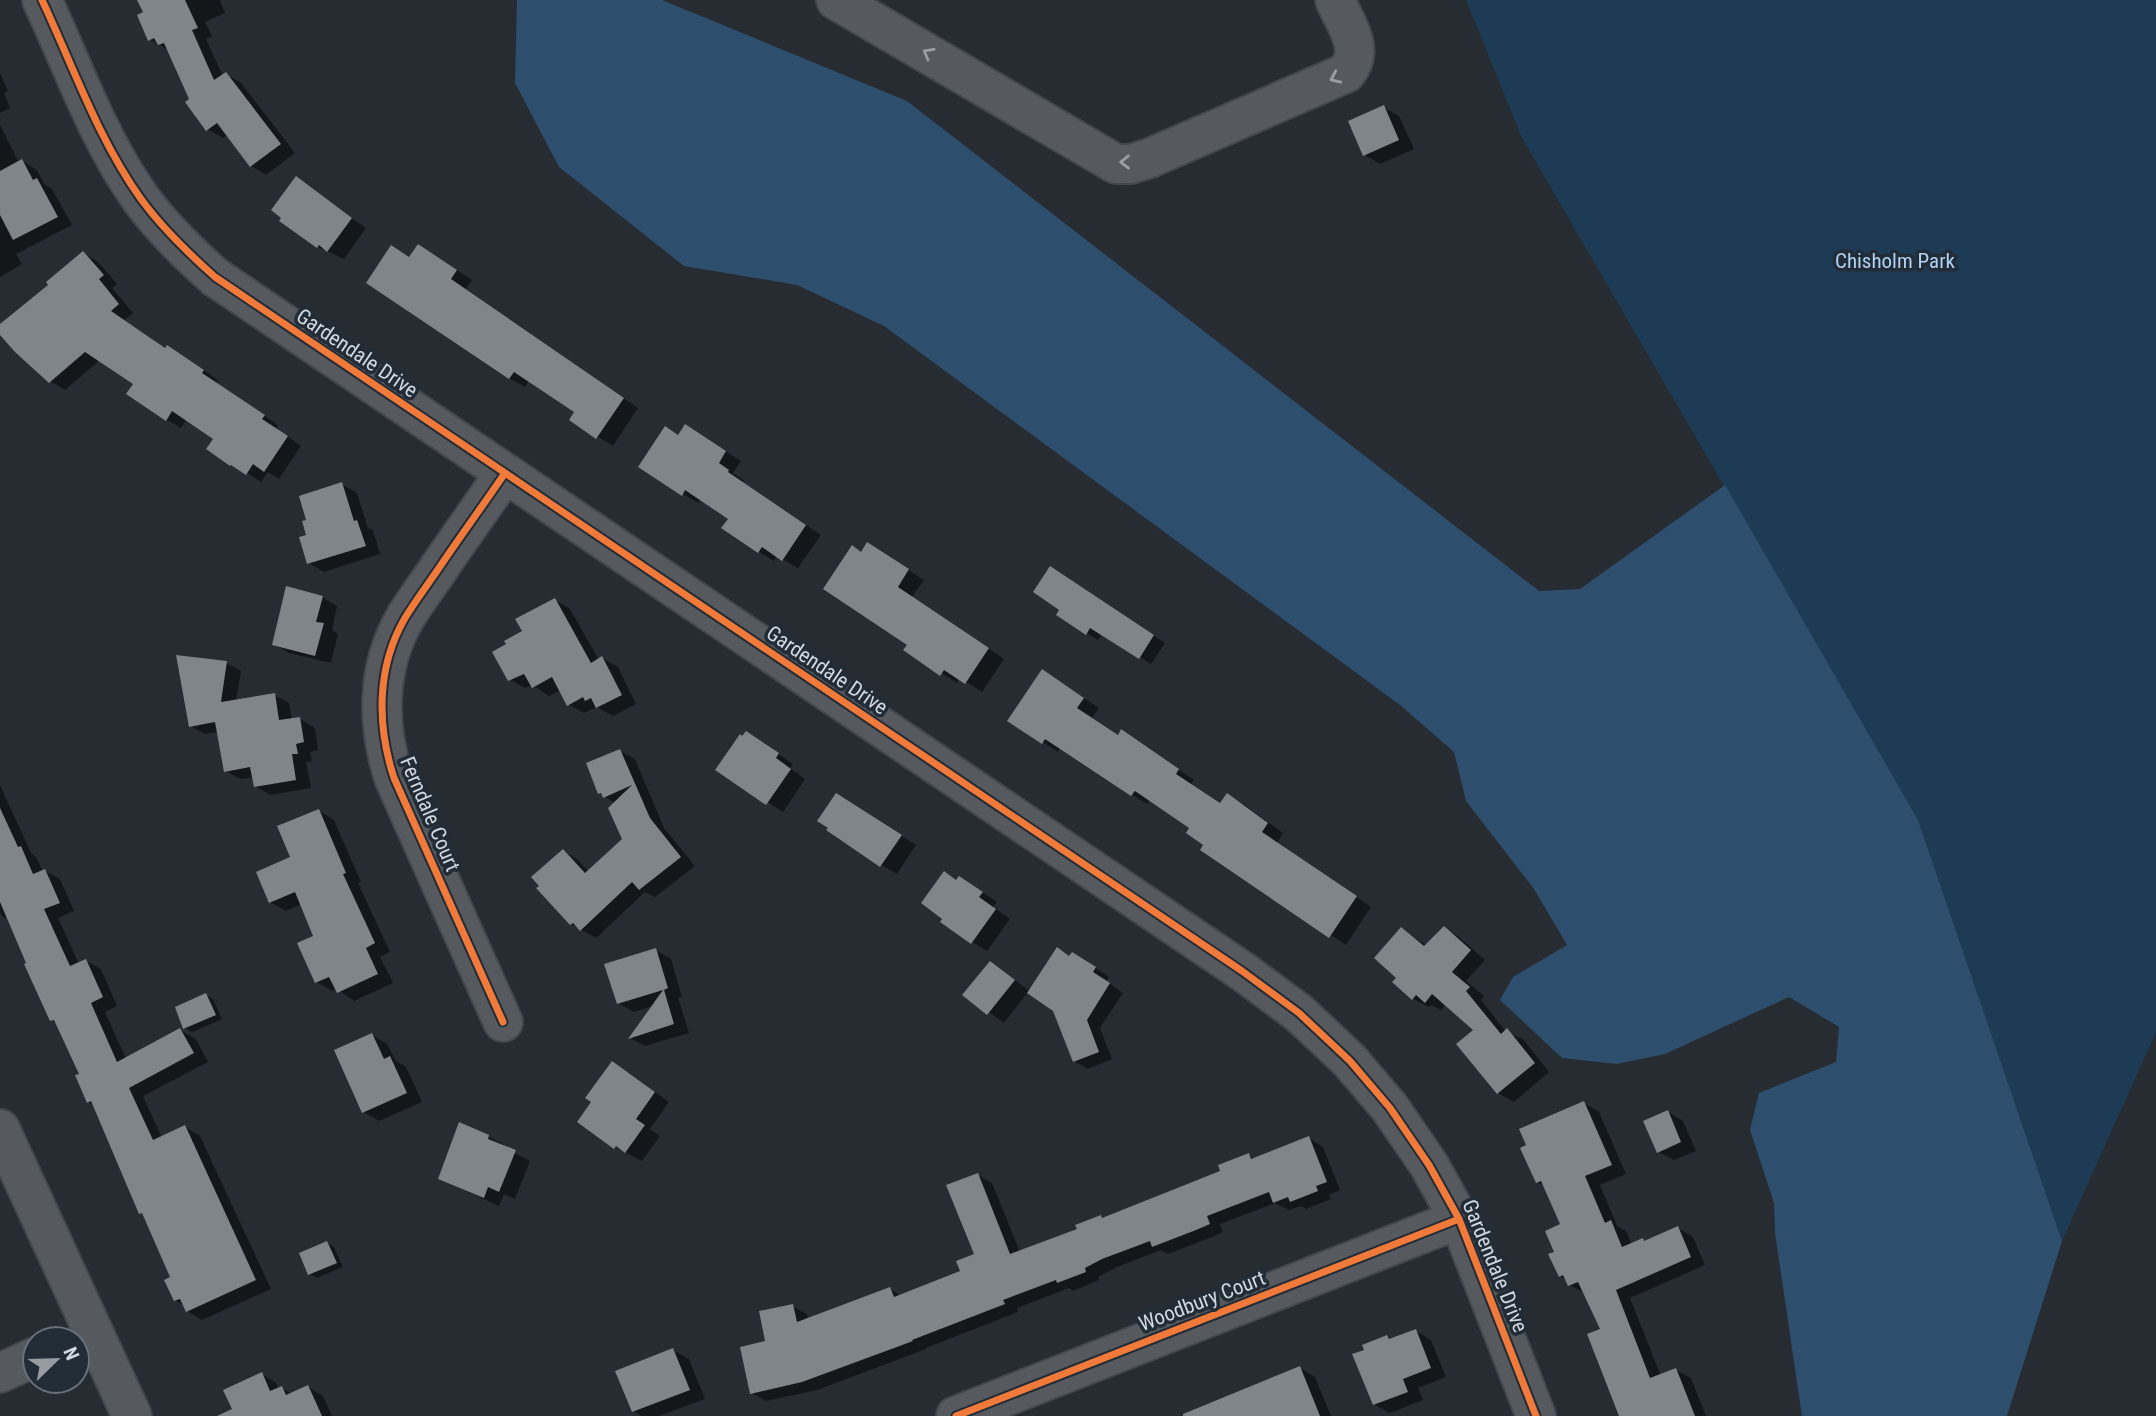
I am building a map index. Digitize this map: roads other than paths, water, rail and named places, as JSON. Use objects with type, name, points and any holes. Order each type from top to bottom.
[{"type":"street","name":"Gardendale Drive","points":[[43,0],[121,167],[141,199],[188,253],[244,298],[1242,971],[1299,1013],[1350,1061],[1390,1108],[1429,1165],[1460,1219],[1535,1416]]},
{"type":"street","points":[[836,0],[1116,164],[1123,164],[1150,158],[1346,73],[1356,54],[1335,0]]},
{"type":"street","name":"Ferndale Court","points":[[503,1022],[394,779],[381,725],[385,670],[404,620],[505,473]]},
{"type":"street","points":[[0,1129],[80,1325]]},
{"type":"street","name":"Woodbury Court","points":[[956,1416],[1460,1219]]},
{"type":"street","points":[[91,1347],[132,1416]]},
{"type":"street","points":[[0,1373],[21,1363]]},
{"type":"park label","name":"Chisholm Park","points":[[1895,261]]}]
